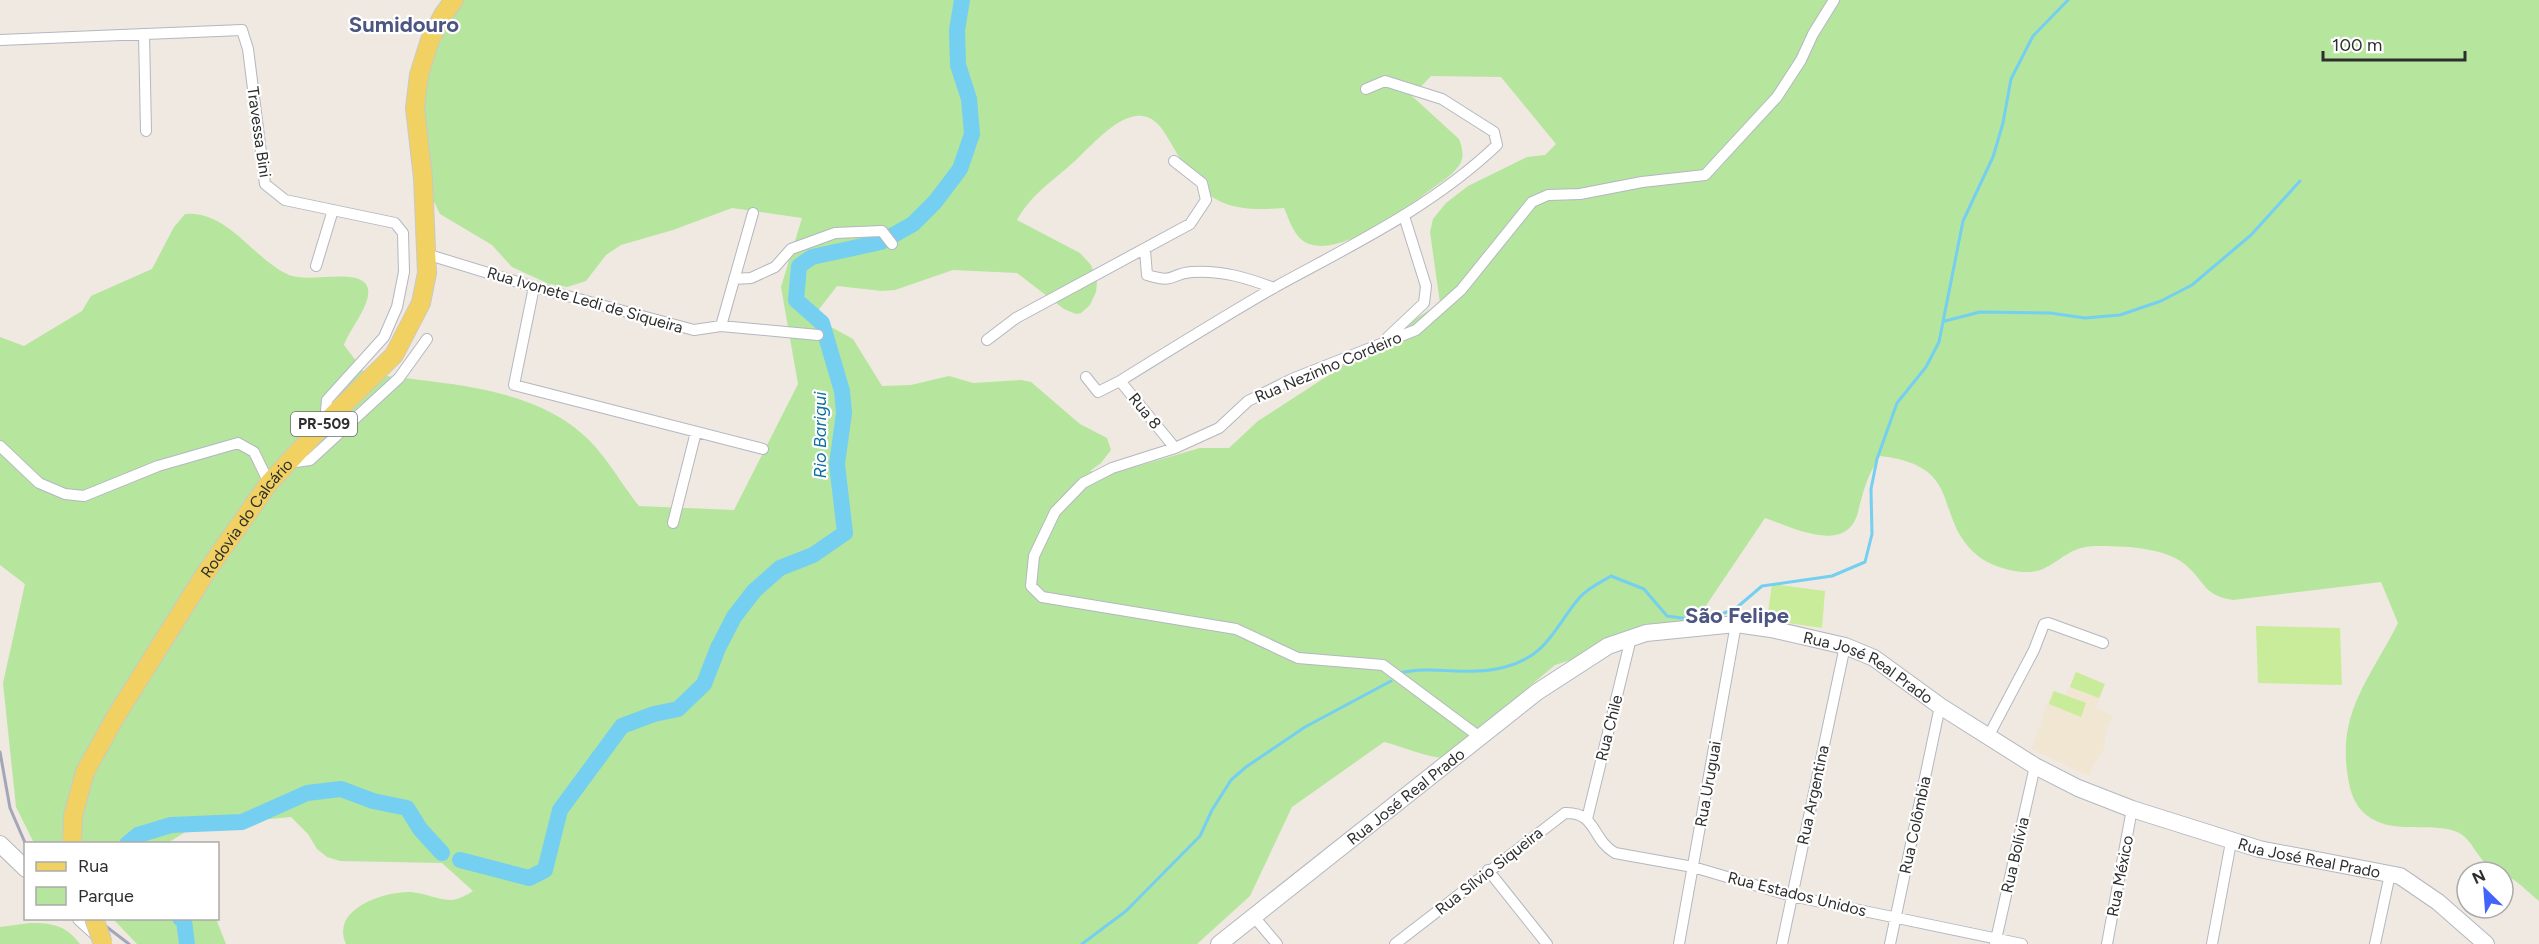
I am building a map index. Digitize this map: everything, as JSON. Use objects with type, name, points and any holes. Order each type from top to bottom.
[{"type":"main road","name":"Rodovia do Calcário","points":[[72,842],[73,816],[85,772],[205,574],[269,483],[325,423],[394,355],[421,303],[427,273],[423,178],[415,108],[419,75],[430,40],[454,0]]},
{"type":"main road","points":[[95,920],[103,944]]},
{"type":"street","name":"Rua Nezinho Cordeiro","points":[[1481,738],[1383,665],[1298,658],[1236,629],[1042,597],[1031,586],[1034,556],[1055,512],[1083,483],[1112,468],[1175,448],[1219,428],[1248,401],[1292,379],[1416,330],[1461,290],[1532,202],[1548,195],[1580,194],[1642,182],[1705,175],[1777,97],[1801,60],[1813,34],[1834,0]]},
{"type":"street","name":"Travessa Bini","points":[[0,40],[242,30],[248,49],[265,184],[285,200],[395,223],[403,233],[404,272],[397,307],[384,337],[327,400],[325,423]]},
{"type":"street","points":[[144,34],[146,131]]},
{"type":"street","points":[[1120,381],[1274,288],[1404,216],[1471,170],[1497,145],[1494,132],[1442,99],[1405,85],[1385,81],[1366,89]]},
{"type":"street","points":[[987,340],[1016,318],[1190,224],[1206,200],[1202,183],[1174,161]]},
{"type":"street","points":[[316,266],[333,210]]},
{"type":"street","points":[[721,326],[753,213]]},
{"type":"street","points":[[1381,343],[1424,303],[1426,286],[1404,216]]},
{"type":"street","points":[[734,279],[752,278],[775,267],[790,249],[835,233],[882,231],[892,244]]},
{"type":"street","points":[[1145,250],[1147,275],[1157,278],[1168,281],[1189,272],[1212,272],[1239,275],[1274,288]]},
{"type":"street","name":"Rua Ivonete Ledi de Siqueira","points":[[426,254],[534,287],[693,330],[721,326],[818,335]]},
{"type":"street","points":[[534,287],[514,385],[763,449]]},
{"type":"street","points":[[288,463],[310,460],[399,378],[427,339]]},
{"type":"street","name":"Rua 8","points":[[1086,377],[1098,392],[1120,381],[1175,448]]},
{"type":"street","points":[[673,523],[696,432]]},
{"type":"street","points":[[0,446],[39,483],[65,494],[84,496],[158,466],[238,443],[254,452],[269,483]]},
{"type":"street","points":[[1988,736],[2034,650],[2044,624],[2048,623],[2103,644]]},
{"type":"street","name":"Rua José Real Prado","points":[[1219,944],[1255,918],[1537,693],[1608,646],[1646,633],[1737,624],[1771,629],[1845,646],[1874,658],[1940,706],[2035,766],[2078,788],[2132,809],[2231,842],[2400,876],[2438,902],[2485,943]]},
{"type":"street","name":"Rua Uruguai","points":[[1679,944],[1737,624]]},
{"type":"street","name":"Rua Chile","points":[[1587,819],[1631,638]]},
{"type":"street","name":"Rua Argentina","points":[[1782,944],[1845,646]]},
{"type":"street","name":"Rua Colômbia","points":[[1890,944],[1940,706]]},
{"type":"street","name":"Rua Bolívia","points":[[1995,941],[2035,766]]},
{"type":"street","name":"Rua México","points":[[2107,944],[2132,809]]},
{"type":"street","name":"Rua Sílvio Siqueira","points":[[1395,944],[1488,870],[1565,813],[1579,813],[1587,819]]},
{"type":"street","name":"Rua Estados Unidos","points":[[1587,819],[1605,847],[1615,852],[1693,867],[1792,896],[1995,941],[2022,944]]},
{"type":"street","points":[[2212,944],[2231,842]]},
{"type":"street","points":[[0,844],[24,866]]},
{"type":"street","points":[[1488,870],[1547,944]]},
{"type":"street","points":[[2375,944],[2390,874]]},
{"type":"street","points":[[1255,918],[1277,944]]},
{"type":"street","points":[[83,920],[110,944]]},
{"type":"shaded area","points":[[2076,672],[2105,684],[2096,708],[2113,716],[2106,730],[2104,749],[2093,765],[2090,776],[2032,749],[2052,691],[2066,695]]},
{"type":"green space","points":[[461,0],[2539,0],[2539,901],[2515,880],[2515,860],[2483,860],[2461,834],[2453,830],[2401,827],[2381,823],[2364,813],[2353,797],[2346,759],[2351,717],[2366,681],[2398,623],[2381,582],[2233,600],[2211,592],[2188,567],[2169,555],[2119,546],[2079,549],[2036,571],[2009,570],[1984,560],[1964,541],[1937,482],[1925,470],[1907,462],[1880,456],[1869,476],[1852,525],[1843,533],[1831,536],[1818,535],[1765,518],[1699,616],[1682,625],[1555,665],[1444,758],[1422,754],[1384,742],[1292,807],[1250,896],[1197,944],[346,944],[343,932],[346,921],[352,912],[374,899],[411,892],[452,900],[473,891],[442,863],[340,861],[327,857],[317,849],[308,834],[291,817],[195,826],[169,842],[34,842],[16,807],[3,683],[25,584],[0,565],[0,337],[24,346],[82,311],[91,296],[152,269],[174,227],[185,214],[200,215],[227,227],[276,268],[289,275],[307,278],[341,276],[359,279],[365,283],[368,296],[365,305],[344,345],[365,373],[453,384],[513,397],[541,407],[566,421],[589,440],[639,506],[734,510],[798,384],[781,287],[802,218],[732,208],[673,230],[621,245],[606,255],[586,281],[567,287],[549,284],[512,267],[492,245],[440,214],[427,187],[419,152],[427,63]],"holes":[[[1431,76],[1501,77],[1556,144],[1545,155],[1527,157],[1468,186],[1446,203],[1433,219],[1430,232],[1440,303],[1258,421],[1229,448],[1200,448],[1114,473],[1090,471],[1101,463],[1111,450],[1107,438],[1080,424],[1031,382],[1021,380],[973,383],[949,376],[911,385],[882,386],[853,339],[813,317],[837,286],[882,291],[895,290],[953,270],[1017,273],[1064,309],[1076,314],[1081,313],[1090,305],[1096,292],[1097,282],[1091,265],[1080,253],[1017,220],[1046,185],[1108,130],[1130,117],[1141,116],[1152,119],[1162,129],[1185,166],[1207,193],[1236,207],[1284,208],[1299,237],[1315,245],[1332,245],[1369,231],[1447,178],[1461,162],[1462,150],[1459,139],[1412,96]]]},
{"type":"green space","points":[[1772,584],[1825,591],[1822,628],[1767,620]]},
{"type":"green space","points":[[2256,626],[2340,628],[2342,685],[2258,683]]},
{"type":"green space","points":[[2076,672],[2105,684],[2099,698],[2070,687]]},
{"type":"green space","points":[[2054,691],[2086,703],[2081,717],[2049,704]]},
{"type":"green space","points":[[114,920],[216,920],[226,944],[137,944]]},
{"type":"green space","points":[[30,923],[58,926],[80,944],[0,944],[0,927]]},
{"type":"waterway","name":"Rio Barigui","points":[[460,860],[529,878],[545,870],[560,810],[622,726],[654,714],[678,709],[704,684],[718,648],[734,617],[754,591],[780,568],[813,555],[845,533],[837,464],[844,413],[842,391],[822,323],[796,300],[799,266],[812,257],[881,242],[913,224],[935,202],[960,169],[972,134],[969,99],[958,65],[957,30],[962,0]]},
{"type":"waterway","points":[[1708,619],[1735,609],[1762,586],[1832,576],[1865,562],[1872,534],[1871,489],[1877,459],[1897,403],[1926,367],[1939,342],[1963,221],[1993,157],[2003,123],[2011,79],[2033,36],[2068,0]]},
{"type":"waterway","points":[[1945,321],[1980,312],[2050,313],[2085,318],[2120,315],[2161,301],[2192,285],[2251,235],[2300,181]]},
{"type":"waterway","points":[[1400,673],[1426,670],[1492,670],[1520,662],[1541,648],[1583,594],[1611,576],[1644,589],[1667,616],[1696,620]]},
{"type":"waterway","points":[[1082,944],[1126,911],[1200,836],[1212,810],[1231,780],[1246,767],[1305,727],[1391,681]]},
{"type":"waterway","name":"Rio Barigui","points":[[129,842],[138,835],[171,825],[242,822],[307,793],[341,789],[373,801],[407,808],[420,829],[442,853]]},
{"type":"waterway","name":"Rio Barigui","points":[[183,920],[187,944]]},
{"type":"railway","points":[[0,752],[10,808],[25,842]]},
{"type":"railway","points":[[98,920],[129,944]]},
{"type":"district","name":"Sumidouro","points":[[404,24]]},
{"type":"district","name":"São Felipe","points":[[1737,615]]}]
